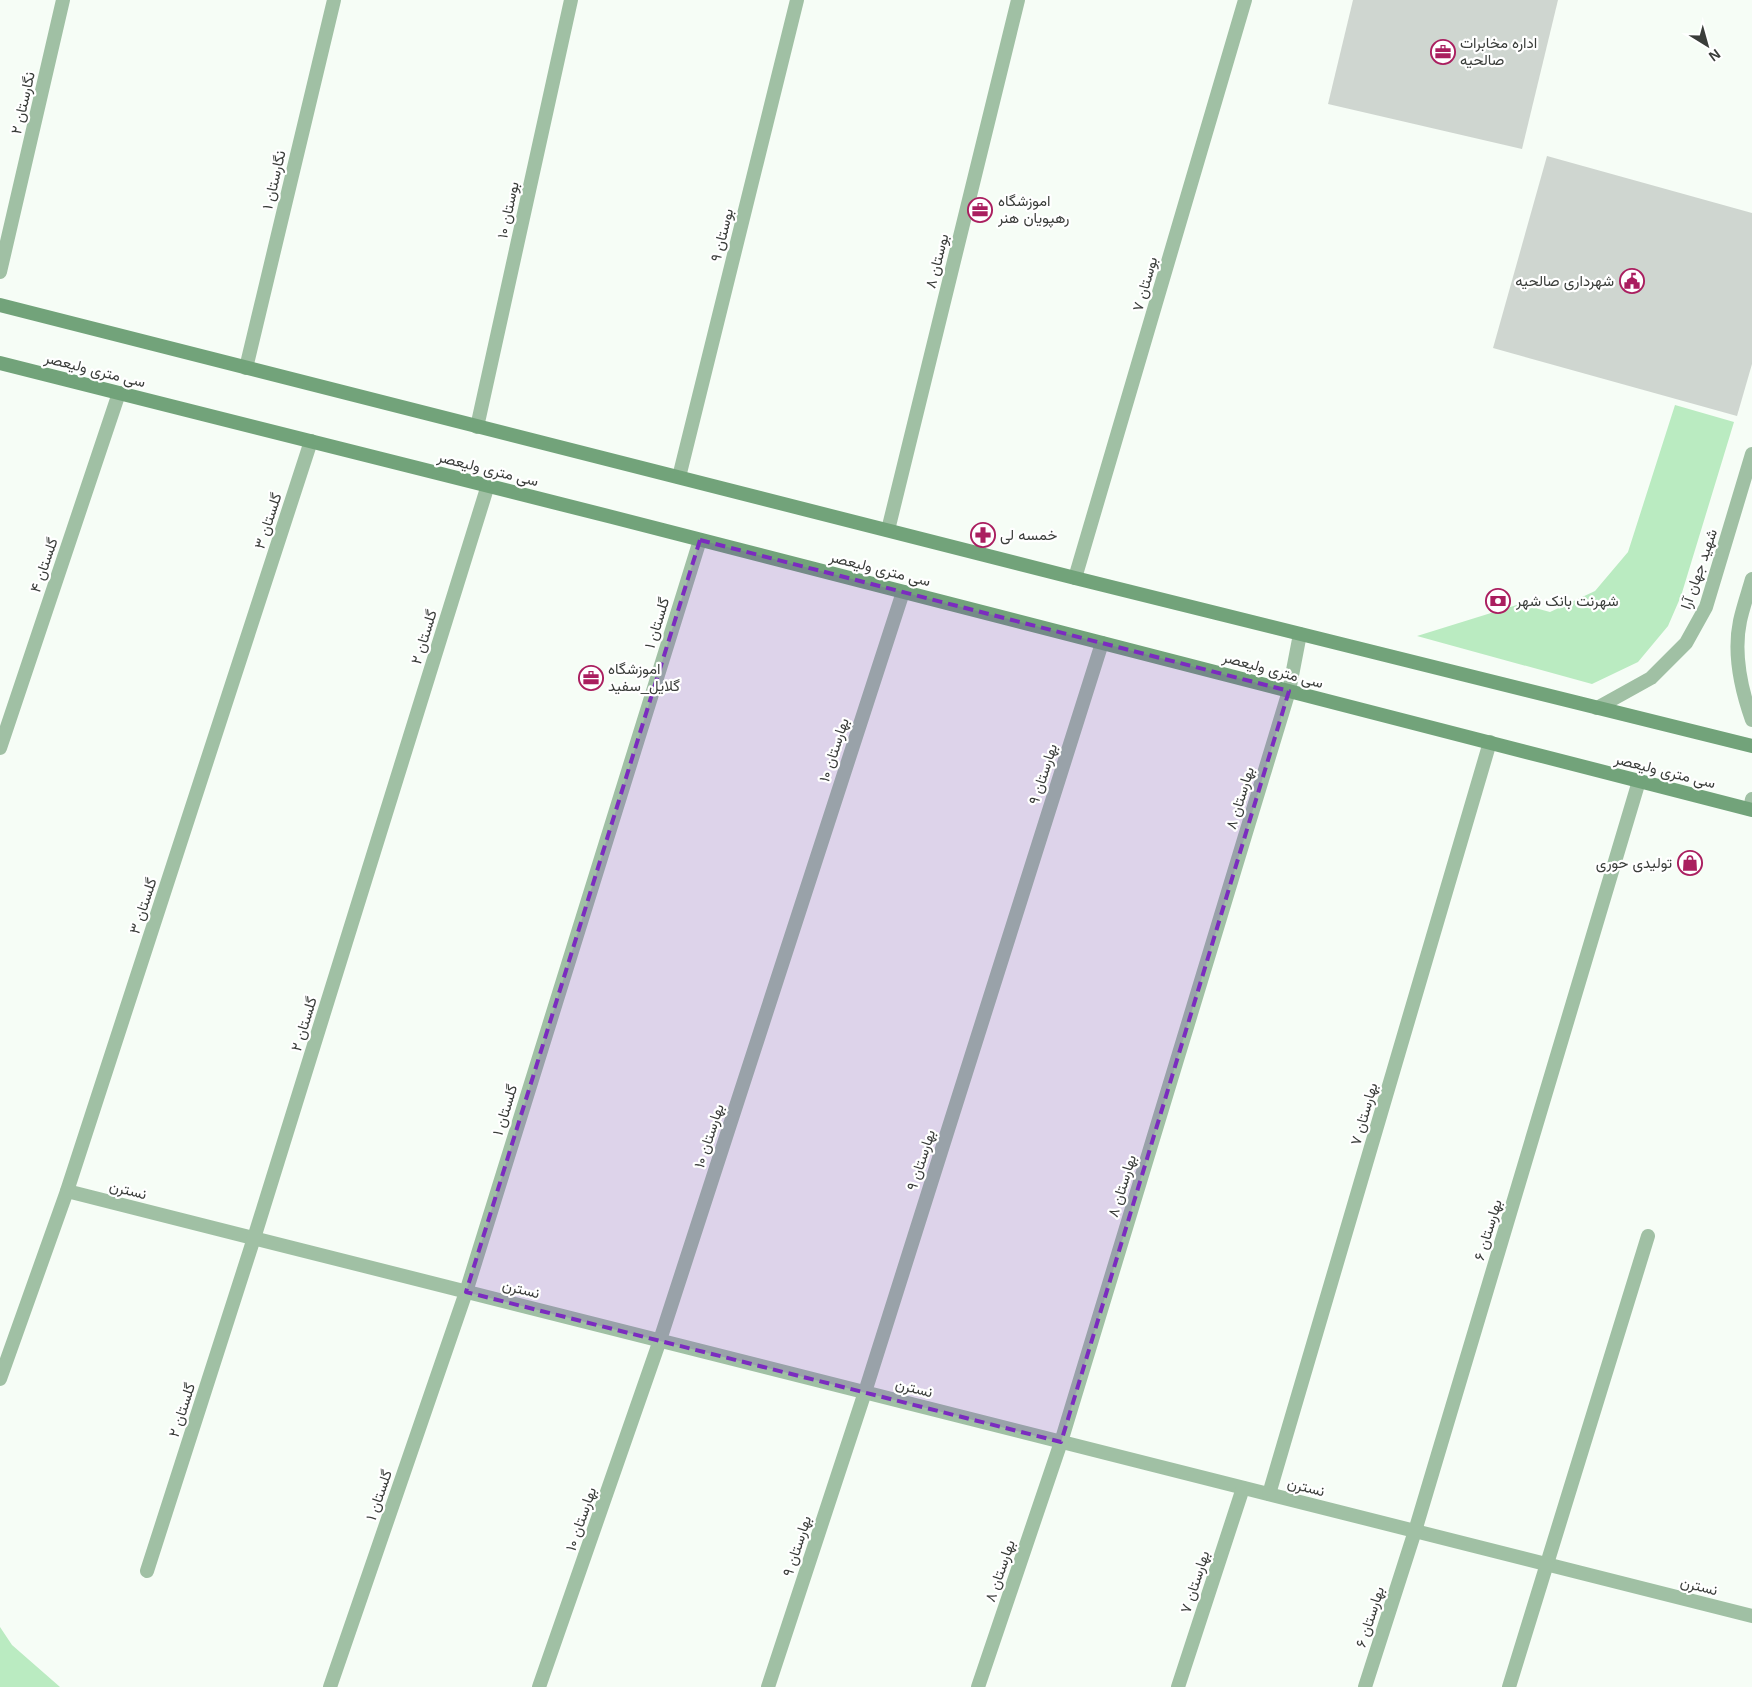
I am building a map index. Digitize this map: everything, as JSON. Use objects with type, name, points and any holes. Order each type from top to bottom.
[{"type":"main road","points":[[0,305],[1075,578],[1752,746]]},
{"type":"main road","name":"سی متری ولیعصر","points":[[0,363],[488,485],[1639,781],[1751,806]]},
{"type":"street","name":"نگارستان ۲","points":[[0,272],[63,0]]},
{"type":"street","name":"نگارستان ۱","points":[[246,368],[334,0]]},
{"type":"street","name":"بوستان ۱۰","points":[[477,426],[571,0]]},
{"type":"street","name":"بوستان ۹","points":[[679,477],[797,0]]},
{"type":"street","name":"بوستان ۸","points":[[888,530],[1018,0]]},
{"type":"street","name":"بوستان ۷","points":[[1075,578],[1245,0]]},
{"type":"street","name":"گلستان ۴","points":[[0,748],[120,393]]},
{"type":"street","name":"گلستان ۳","points":[[0,1379],[68,1191],[311,441]]},
{"type":"street","name":"شهید جهان آرا","points":[[1597,708],[1651,678],[1686,643],[1706,607],[1752,454]]},
{"type":"street","name":"گلستان ۲","points":[[148,1571],[254,1238],[488,485]]},
{"type":"street","name":"گلستان ۱","points":[[330,1687],[466,1292],[700,540]]},
{"type":"street","points":[[1752,579],[1740,622],[1738,661],[1745,700],[1752,720]]},
{"type":"street","name":"بهارستان ۱۰","points":[[540,1687],[660,1340],[903,592]]},
{"type":"street","name":"بهارستان ۸","points":[[978,1687],[1061,1442],[1289,691],[1300,634]]},
{"type":"street","name":"بهارستان ۹","points":[[768,1687],[865,1392],[1102,642]]},
{"type":"street","name":"بهارستان ۷","points":[[1269,1494],[1490,742]]},
{"type":"street","name":"بهارستان ۶","points":[[1365,1687],[1415,1531],[1639,781]]},
{"type":"street","name":"نسترن","points":[[68,1191],[1752,1616]]},
{"type":"street","points":[[1510,1687],[1648,1236]]},
{"type":"street","name":"بهارستان ۷","points":[[1178,1687],[1243,1488]]},
{"type":"highlighted area","points":[[700,540],[1289,691],[1061,1442],[466,1292]]},
{"type":"green space","points":[[1675,405],[1734,422],[1681,596],[1668,626],[1638,662],[1592,684],[1417,636],[1520,604],[1550,612],[1595,591],[1628,552]]},
{"type":"green space","points":[[0,1627],[12,1645],[60,1687],[0,1687]]},
{"type":"building","name":"اداره مخابرات صالحیه","points":[[1353,0],[1558,0],[1522,149],[1328,104]]},
{"type":"building","name":"شهرداری صالحیه","points":[[1547,156],[1752,213],[1752,364],[1737,416],[1493,348]]},
{"type":"place","name":"اداره مخابرات صالحیه","points":[[1443,52]]},
{"type":"place","name":"اموزشگاه رهپویان هنر","points":[[980,210]]},
{"type":"place","name":"شهرداری صالحیه","points":[[1632,281]]},
{"type":"place","name":"خمسه لی","points":[[983,535]]},
{"type":"place","name":"شهرنت بانک شهر","points":[[1498,601]]},
{"type":"place","name":"اموزشگاه گلایل_سفید","points":[[591,678]]},
{"type":"place","name":"تولیدی حوری","points":[[1690,863]]}]
